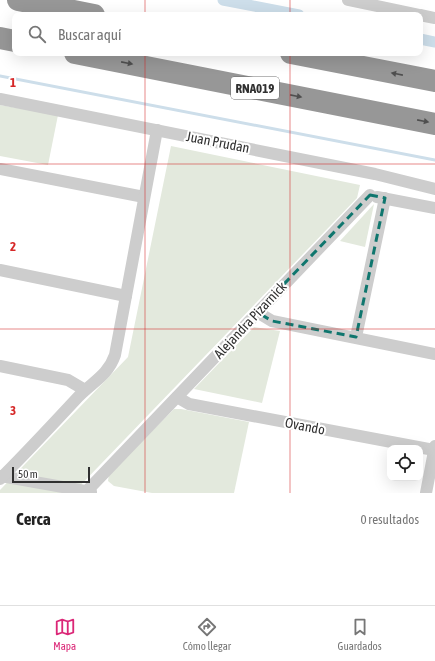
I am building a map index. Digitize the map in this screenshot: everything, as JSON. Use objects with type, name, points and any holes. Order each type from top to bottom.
[{"type":"highway","points":[[18,0],[79,12]]},
{"type":"highway","points":[[0,38],[12,40]]},
{"type":"highway","name":"RNA019","points":[[90,56],[435,124]]},
{"type":"highway","points":[[306,56],[435,81]]},
{"type":"street","points":[[348,0],[406,12]]},
{"type":"street","points":[[423,16],[435,18]]},
{"type":"street","name":"Juan Prudan","points":[[0,99],[375,174],[435,189]]},
{"type":"street","points":[[1,477],[85,390],[112,365],[156,130]]},
{"type":"street","points":[[0,169],[144,197]]},
{"type":"street","points":[[375,174],[370,195],[435,208]]},
{"type":"street","name":"Alejandra Pizarnick","points":[[88,492],[257,312],[370,195]]},
{"type":"street","points":[[356,337],[385,198]]},
{"type":"street","points":[[0,270],[126,296]]},
{"type":"street","points":[[257,312],[272,321],[435,354]]},
{"type":"street","points":[[0,366],[68,380],[85,390]]},
{"type":"street","name":"Ovando","points":[[177,397],[189,404],[435,448]]},
{"type":"street","points":[[426,493],[435,448]]},
{"type":"street","points":[[1,477],[88,492]]},
{"type":"highlighted area","points":[[370,195],[385,198],[356,337],[272,321],[257,312]]},
{"type":"shaded area","points":[[0,105],[58,115],[48,165],[0,156]]},
{"type":"shaded area","points":[[171,146],[360,185],[357,198],[73,493],[0,493],[0,490],[128,357]]},
{"type":"shaded area","points":[[374,204],[365,247],[340,241]]},
{"type":"shaded area","points":[[254,327],[280,331],[262,403],[194,389]]},
{"type":"shaded area","points":[[174,409],[249,422],[234,493],[152,493],[114,486],[108,481],[109,474]]},
{"type":"waterway","points":[[223,0],[284,12]]},
{"type":"waterway","points":[[423,40],[435,42]]},
{"type":"waterway","points":[[0,76],[435,160]]}]
